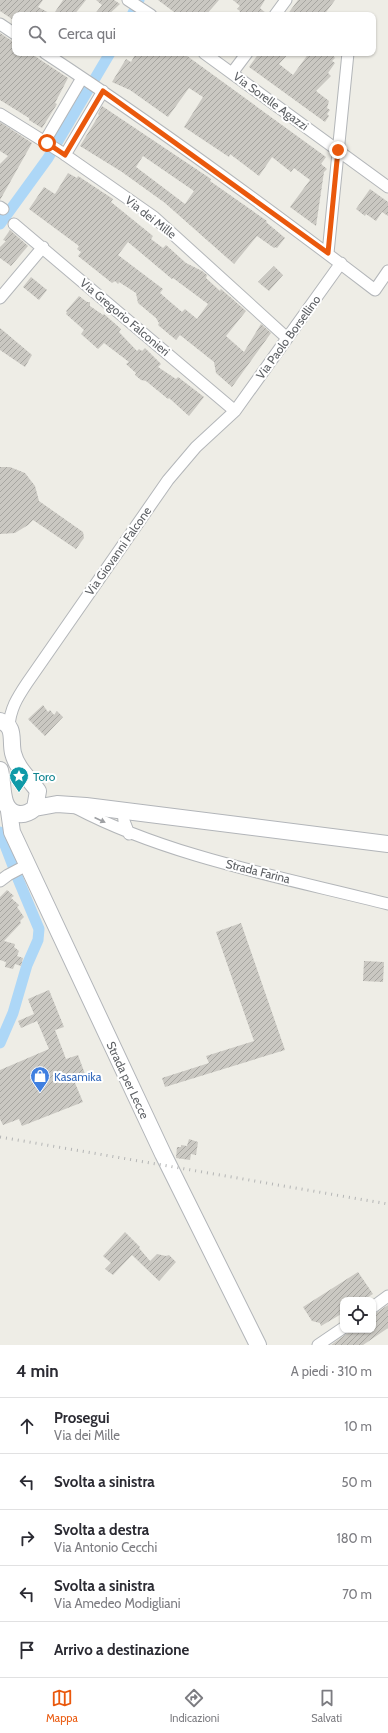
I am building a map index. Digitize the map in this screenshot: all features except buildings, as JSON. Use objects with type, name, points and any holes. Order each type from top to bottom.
[{"type":"main road","points":[[3,721],[12,733],[13,752],[18,767],[38,792],[79,806]]},
{"type":"main road","name":"Strada per Lecce","points":[[0,770],[3,780],[4,804],[9,811],[12,832],[20,848],[24,867],[253,1343]]},
{"type":"main road","points":[[20,848],[20,830],[32,811],[38,792]]},
{"type":"main road","points":[[9,811],[19,814],[57,804],[388,844]]},
{"type":"street","points":[[277,12],[286,0]]},
{"type":"street","points":[[129,1],[147,12]]},
{"type":"street","points":[[0,24],[12,32]]},
{"type":"street","points":[[50,56],[101,90],[328,253],[375,290],[388,271]]},
{"type":"street","name":"Via Sorelle Agazzi","points":[[208,56],[388,187]]},
{"type":"street","points":[[232,74],[245,56]]},
{"type":"street","points":[[328,253],[348,56]]},
{"type":"street","points":[[46,142],[84,78]]},
{"type":"street","points":[[63,153],[101,90]]},
{"type":"street","name":"Via dei Mille","points":[[0,114],[63,153],[154,217],[287,338]]},
{"type":"street","name":"Via Gregorio Falconieri","points":[[14,224],[235,411]]},
{"type":"street","points":[[0,298],[43,247]]},
{"type":"street","name":"Via Paolo Borsellino","points":[[235,411],[340,263]]},
{"type":"street","name":"Via Giovanni Falcone","points":[[3,721],[10,715],[14,703],[168,480],[196,447],[235,411]]},
{"type":"street","name":"Strada Farina","points":[[79,806],[129,834],[226,863],[388,904]]},
{"type":"street","points":[[123,811],[124,821],[129,834]]},
{"type":"street","points":[[4,878],[24,867]]},
{"type":"street","points":[[376,1305],[388,1296]]},
{"type":"street","points":[[318,1345],[340,1330]]},
{"type":"waterway","points":[[133,12],[139,0]]},
{"type":"waterway","points":[[0,224],[48,158],[108,56]]},
{"type":"waterway","points":[[0,832],[39,929],[38,940],[27,965],[13,1013],[0,1043]]},
{"type":"railway","points":[[0,1137],[388,1204]]},
{"type":"place","name":"Toro","points":[[19,793]]},
{"type":"place","name":"Kasamika","points":[[40,1093]]},
{"type":"route","points":[[47,143],[65,155],[103,91],[328,253],[338,150]]}]
